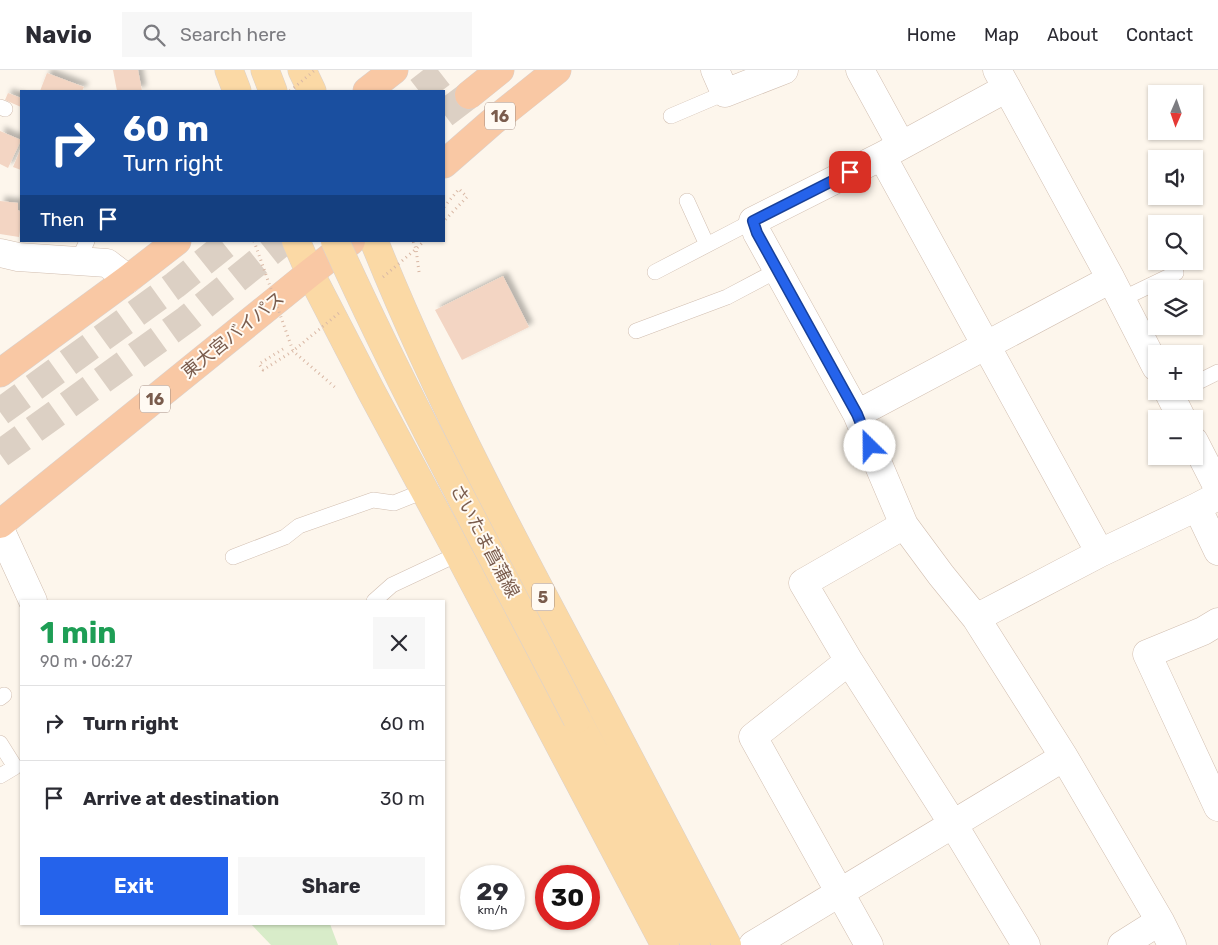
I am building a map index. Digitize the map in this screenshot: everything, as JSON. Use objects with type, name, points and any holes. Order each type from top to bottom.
[{"type":"highway","points":[[368,90],[394,70]]},
{"type":"highway","name":"16","points":[[469,95],[500,70]]},
{"type":"highway","name":"16","points":[[445,163],[492,122],[557,70]]},
{"type":"highway","points":[[0,373],[177,242]]},
{"type":"highway","name":"東大宮バイパス","points":[[0,524],[350,242]]},
{"type":"main road","points":[[229,70],[237,90]]},
{"type":"main road","points":[[265,70],[273,90]]},
{"type":"main road","points":[[302,70],[312,90]]},
{"type":"main road","points":[[296,242],[310,273],[371,391],[665,945]]},
{"type":"main road","name":"さいたま菖蒲線","points":[[335,242],[435,446],[696,945]]},
{"type":"main road","name":"5","points":[[374,242],[399,302],[526,565],[726,945]]},
{"type":"street","points":[[720,82],[784,70]]},
{"type":"street","points":[[860,70],[891,150],[986,345],[1100,553]]},
{"type":"street","points":[[1122,945],[1166,933],[1064,757],[976,618],[904,525],[857,414],[757,233],[753,221],[891,150],[1002,79],[1117,289],[1148,351]]},
{"type":"street","points":[[0,253],[18,257],[82,251],[107,262],[128,279]]},
{"type":"street","points":[[857,414],[986,345],[1117,289]]},
{"type":"street","points":[[1203,459],[1218,488]]},
{"type":"street","points":[[976,618],[1100,553],[1207,502],[1218,551]]},
{"type":"street","points":[[904,525],[803,583],[1026,945]]},
{"type":"street","points":[[0,529],[33,600]]},
{"type":"street","points":[[1218,622],[1203,631],[1147,654],[1218,807]]},
{"type":"street","points":[[850,661],[753,737],[869,945]]},
{"type":"street","points":[[753,945],[1064,757]]},
{"type":"lane","points":[[671,116],[720,82]]},
{"type":"lane","points":[[688,201],[707,245]]},
{"type":"lane","points":[[656,272],[753,221]]},
{"type":"lane","points":[[636,331],[727,297],[778,270]]},
{"type":"lane","points":[[1117,289],[1176,273]]},
{"type":"lane","points":[[1203,381],[1218,372]]},
{"type":"lane","points":[[233,557],[285,537],[298,526],[373,500],[394,503],[424,491]]},
{"type":"lane","points":[[375,600],[392,585],[458,554]]},
{"type":"lane","points":[[0,743],[15,767],[0,776]]},
{"type":"path","points":[[291,90],[315,70]]},
{"type":"path","points":[[445,206],[459,189],[467,197],[445,220]]},
{"type":"path","points":[[254,242],[293,351],[340,392]]},
{"type":"path","points":[[416,249],[423,242]]},
{"type":"path","points":[[283,349],[259,364],[263,370],[293,351]]},
{"type":"green space","points":[[252,925],[330,925],[338,945],[271,945]]},
{"type":"building","points":[[113,70],[138,70],[142,90],[117,90]]},
{"type":"building","points":[[47,73],[84,87],[82,90],[40,90]]},
{"type":"building","points":[[8,93],[20,98],[20,107],[5,100]]},
{"type":"building","points":[[0,131],[20,140],[20,142],[8,168],[0,164]]},
{"type":"building","points":[[20,150],[20,170],[13,167]]},
{"type":"building","points":[[0,201],[18,203],[18,210],[20,211],[19,237],[0,234]]},
{"type":"building","points":[[503,276],[529,327],[462,360],[435,310]]},
{"type":"tunnel","points":[[420,90],[446,70]]},
{"type":"tunnel","points":[[445,113],[469,95]]},
{"type":"tunnel","points":[[0,412],[175,285],[229,242]]},
{"type":"tunnel","points":[[0,454],[187,319],[283,242]]},
{"type":"route","points":[[850,172],[753,221],[757,233],[857,414],[870,446]]}]
